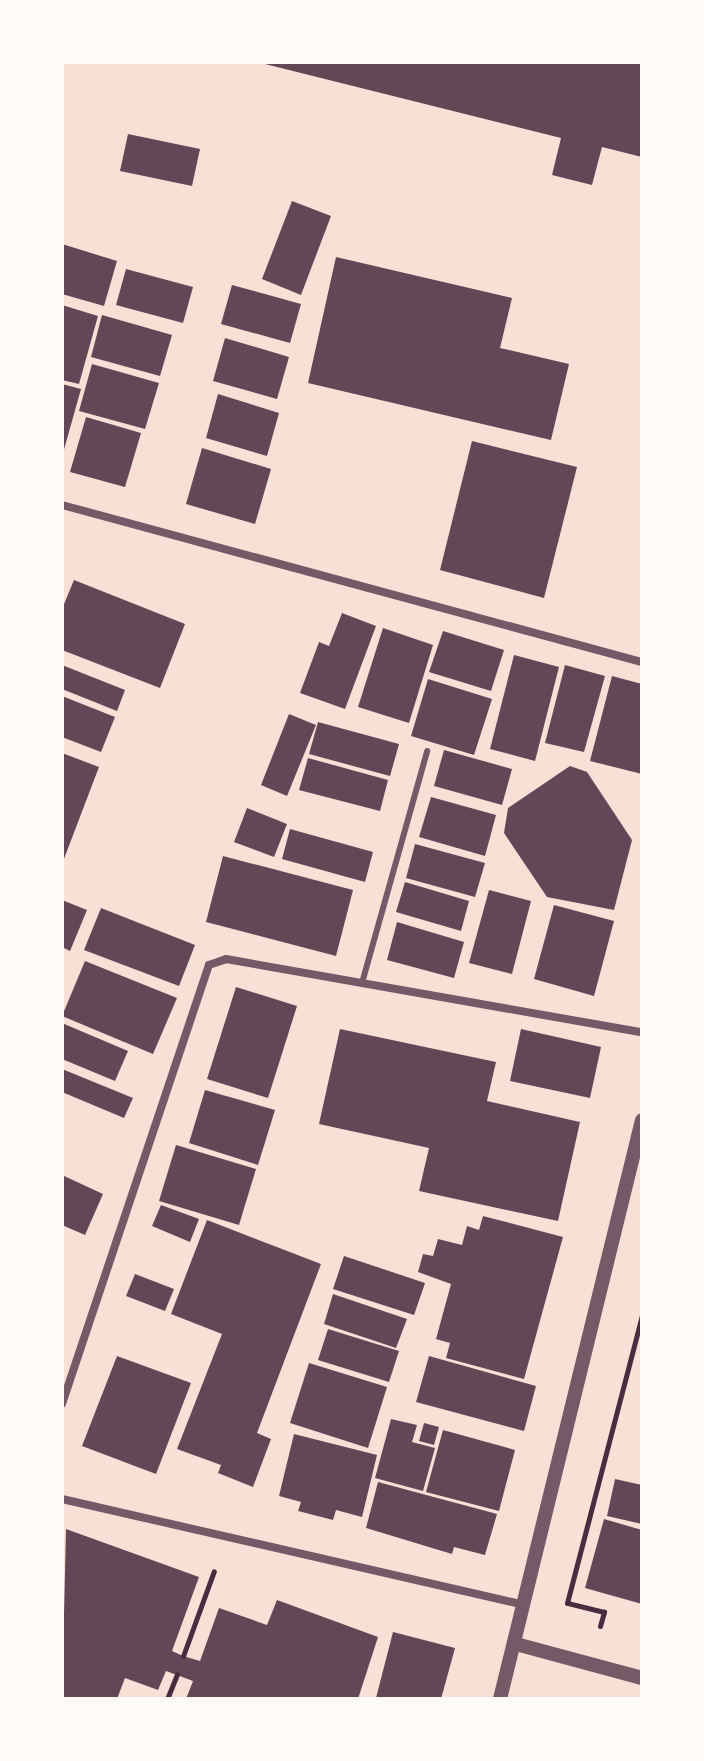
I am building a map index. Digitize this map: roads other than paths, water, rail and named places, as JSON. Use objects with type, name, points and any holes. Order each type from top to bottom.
[{"type":"street","points":[[62,505],[642,662]]},
{"type":"street","points":[[62,1404],[209,965],[226,959],[642,1032]]},
{"type":"street","points":[[500,1699],[516,1644],[642,1120]]},
{"type":"street","points":[[62,1499],[525,1605]]},
{"type":"street","points":[[516,1644],[642,1678]]},
{"type":"lane","points":[[362,983],[427,751]]}]
